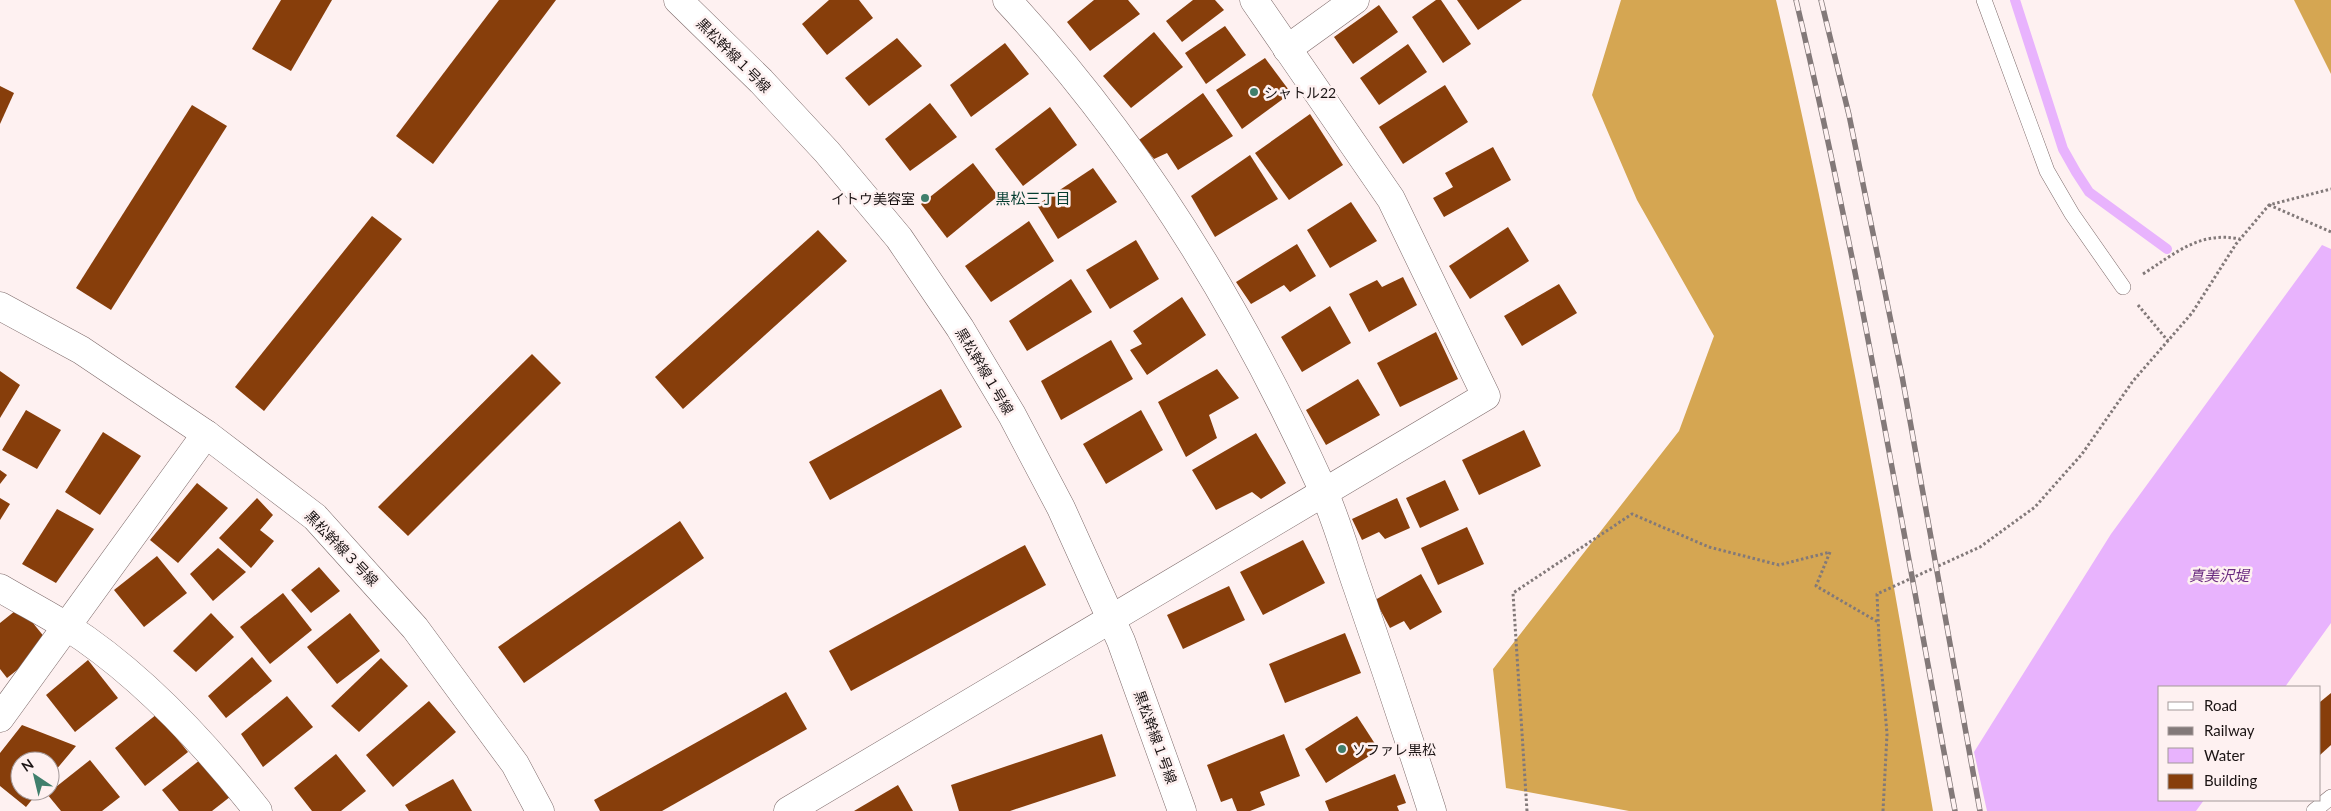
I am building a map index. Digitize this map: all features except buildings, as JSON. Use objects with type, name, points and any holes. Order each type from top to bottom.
[{"type":"street","name":"黒松幹線１号線","points":[[678,0],[768,88],[827,152],[899,238],[960,328],[1012,415],[1061,508],[1111,618],[1155,731],[1182,811]]},
{"type":"street","points":[[1007,0],[1038,33],[1103,115],[1160,194],[1210,273],[1257,356],[1324,492],[1388,675],[1432,811]]},
{"type":"street","points":[[788,811],[1486,396],[1391,199],[1254,0]]},
{"type":"street","points":[[1287,49],[1355,0]]},
{"type":"street","name":"黒松幹線３号線","points":[[0,306],[81,350],[206,434],[315,517],[415,628],[515,764],[540,811]]},
{"type":"street","points":[[0,718],[206,434]]},
{"type":"street","points":[[0,588],[67,626],[115,661],[176,717],[258,811]]},
{"type":"lane","points":[[1984,0],[2047,171],[2072,214],[2124,287]]},
{"type":"lane","points":[[2314,811],[2331,797]]},
{"type":"path","points":[[1883,811],[1887,734],[1877,594],[1980,547],[2035,507],[2082,454],[2133,381],[2192,313],[2240,239],[2269,205],[2331,189]]},
{"type":"path","points":[[2269,205],[2331,232]]},
{"type":"path","points":[[2168,341],[2124,287],[2195,241],[2222,236],[2240,239]]},
{"type":"path","points":[[1527,811],[1513,594],[1632,514],[1709,547],[1779,565],[1830,552],[1816,586],[1878,622]]},
{"type":"shaded area","points":[[1621,0],[1776,0],[1841,303],[1933,811],[1629,811],[1506,788],[1493,669],[1679,431],[1714,336],[1637,200],[1592,95]]},
{"type":"shaded area","points":[[2294,0],[2331,0],[2331,74]]},
{"type":"water","name":"真美沢堤","points":[[2322,245],[2331,249],[2331,623],[2286,686],[2158,686],[2158,801],[2203,801],[2196,811],[1987,811],[1974,752],[2111,534]]},
{"type":"waterway","points":[[2015,0],[2063,149],[2076,172],[2089,192],[2167,249]]},
{"type":"railway","points":[[1796,0],[1841,202],[1861,303],[1955,811]]},
{"type":"railway","points":[[1821,0],[1849,115],[1902,376],[1980,811]]},
{"type":"place","name":"シャトル22","points":[[1254,92]]},
{"type":"place","name":"イトウ美容室","points":[[925,198]]},
{"type":"place","name":"ソファレ黒松","points":[[1342,749]]},
{"type":"district","name":"黒松三丁目","points":[[1033,198]]}]
